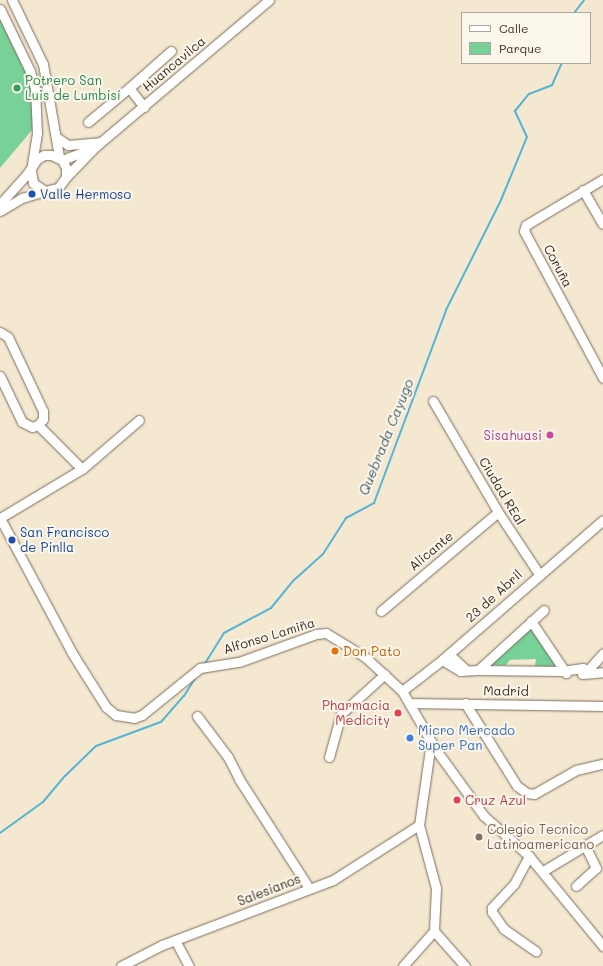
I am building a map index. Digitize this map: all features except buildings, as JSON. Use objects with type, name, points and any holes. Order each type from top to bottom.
[{"type":"street","points":[[0,211],[22,198],[58,188],[66,177],[66,168],[60,158],[43,64],[12,0]]},
{"type":"street","name":"Huancavilca","points":[[66,177],[95,147],[104,141],[269,0]]},
{"type":"street","points":[[0,9],[30,71],[35,90],[37,134],[31,167],[33,183],[45,191]]},
{"type":"street","points":[[88,122],[171,51]]},
{"type":"street","points":[[129,88],[144,106]]},
{"type":"street","points":[[56,137],[68,146],[79,146],[104,141]]},
{"type":"street","name":"Huancavilca","points":[[60,158],[95,147]]},
{"type":"street","points":[[0,204],[31,167],[44,155],[60,158]]},
{"type":"street","name":"Coruña","points":[[602,376],[524,231],[526,225],[603,179]]},
{"type":"street","points":[[583,190],[603,224]]},
{"type":"street","points":[[0,332],[8,337],[43,411],[43,419],[38,425],[32,427],[22,422],[0,376]]},
{"type":"street","name":"Ciudad REal","points":[[433,400],[498,512],[539,574]]},
{"type":"street","points":[[0,518],[82,469],[139,420]]},
{"type":"street","points":[[38,425],[82,469]]},
{"type":"street","name":"Alicante","points":[[381,611],[498,512]]},
{"type":"street","name":"Alfonso Lamiña","points":[[0,518],[72,653],[106,707],[116,715],[134,718],[142,715],[203,667],[239,662],[304,637],[326,634],[365,657],[402,691],[431,742],[484,816],[529,856],[543,871],[603,946]]},
{"type":"street","name":"23 de Abril","points":[[402,691],[442,660],[539,574],[603,520]]},
{"type":"street","points":[[478,670],[544,610]]},
{"type":"street","points":[[531,621],[562,671]]},
{"type":"street","points":[[587,671],[603,653]]},
{"type":"street","points":[[449,654],[466,670]]},
{"type":"street","points":[[442,660],[454,670],[562,671],[583,668],[587,671],[603,672]]},
{"type":"street","points":[[329,758],[341,714],[385,674]]},
{"type":"street","name":"Madrid","points":[[409,703],[603,706]]},
{"type":"street","points":[[465,703],[517,786],[527,793],[534,794],[576,770],[603,764]]},
{"type":"street","points":[[197,716],[228,756],[239,779],[309,888]]},
{"type":"street","points":[[403,966],[434,931],[436,888],[419,825],[431,742]]},
{"type":"street","name":"Salesianos","points":[[121,966],[174,940],[333,880],[419,825]]},
{"type":"street","points":[[543,871],[603,835]]},
{"type":"street","points":[[576,886],[596,868],[585,845]]},
{"type":"street","points":[[529,856],[514,884],[492,908],[492,912],[504,929],[536,951]]},
{"type":"street","points":[[434,931],[465,966]]},
{"type":"street","points":[[174,940],[189,966]]},
{"type":"green space","name":"Potrero San Luis de Lumbisí","points":[[0,10],[30,71],[33,129],[0,168]]},
{"type":"green space","points":[[531,626],[556,666],[535,666],[536,659],[510,660],[506,665],[491,665],[490,663]]},
{"type":"waterway","name":"Quebrada Cayugo","points":[[575,12],[584,0]]},
{"type":"waterway","name":"Quebrada Cayugo","points":[[204,665],[224,633],[271,608],[293,581],[323,554],[346,518],[374,503],[446,310],[501,200],[527,137],[515,111],[529,94],[552,85],[562,64]]},
{"type":"waterway","name":"Quebrada Cayugo","points":[[0,833],[43,802],[65,776],[96,746],[161,722],[184,696],[197,675]]},
{"type":"place","name":"Potrero San Luis de Lumbisí","points":[[17,88]]},
{"type":"place","name":"Valle Hermoso","points":[[32,194]]},
{"type":"place","name":"Sisahuasi","points":[[550,435]]},
{"type":"place","name":"San Francisco de Pinlla","points":[[12,540]]},
{"type":"place","name":"Don Pato","points":[[335,651]]},
{"type":"place","name":"Pharmacia Medicity","points":[[398,713]]},
{"type":"place","name":"Micro Mercado Super Pan","points":[[410,738]]},
{"type":"place","name":"Cruz Azul","points":[[457,800]]},
{"type":"place","name":"Colegio Tecnico Latinoamericano","points":[[479,837]]}]
